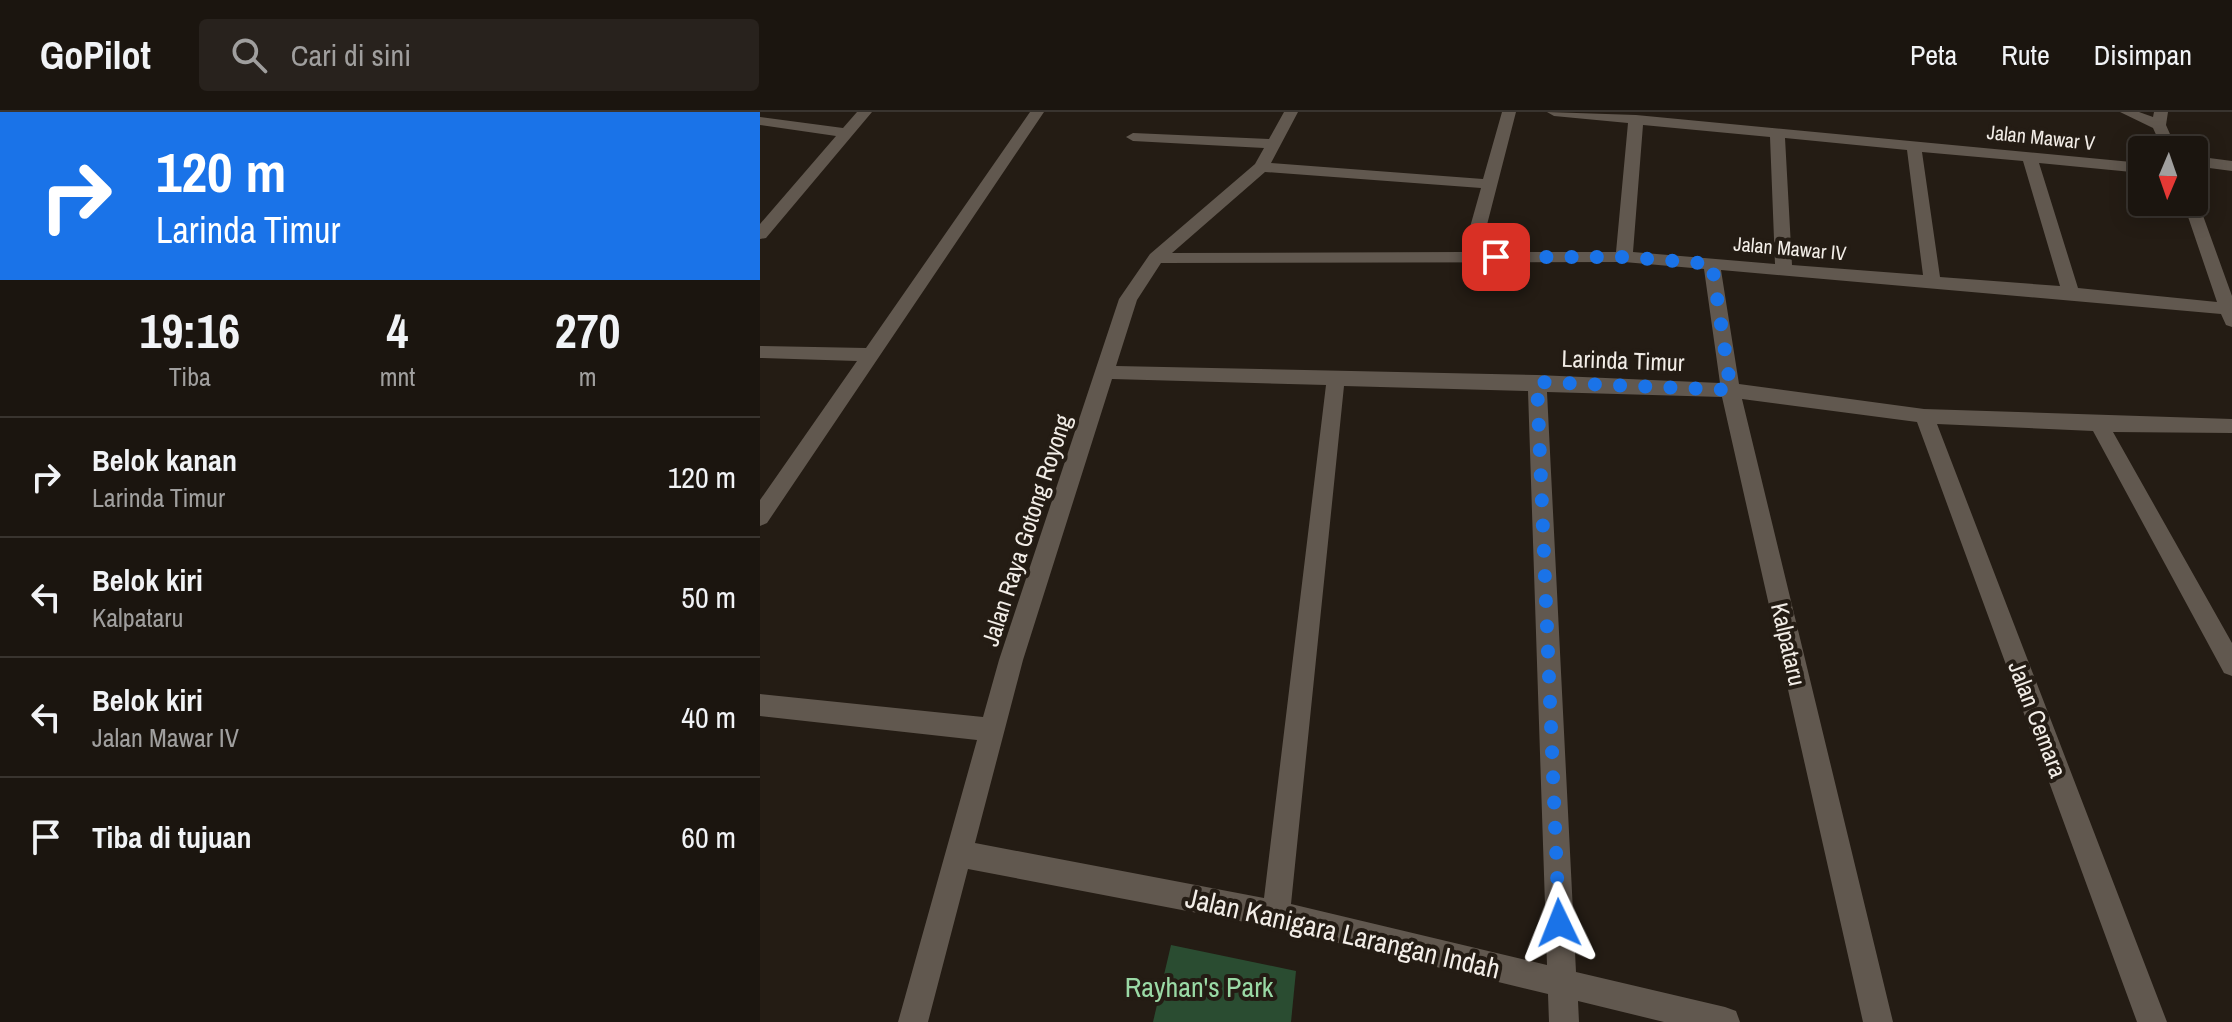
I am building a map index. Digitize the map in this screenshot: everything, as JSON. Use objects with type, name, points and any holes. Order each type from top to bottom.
[{"type":"street","points":[[760,234],[865,112]]},
{"type":"street","points":[[760,517],[1037,112]]},
{"type":"street","name":"Jalan Raya Gotong Royong","points":[[913,1022],[1011,660],[1128,299],[1156,258],[1261,167],[1291,112]]},
{"type":"street","points":[[1470,257],[1509,112]]},
{"type":"street","name":"Jalan Mawar V","points":[[1554,112],[2128,167]]},
{"type":"street","points":[[2127,112],[2160,119]]},
{"type":"street","points":[[1624,257],[1636,119]]},
{"type":"street","points":[[760,121],[846,133]]},
{"type":"street","points":[[1777,133],[1784,270]]},
{"type":"street","points":[[1133,137],[1274,144]]},
{"type":"street","points":[[1914,145],[1932,282]]},
{"type":"street","points":[[2029,156],[2071,293]]},
{"type":"street","points":[[2208,163],[2232,166]]},
{"type":"street","points":[[1261,167],[1491,184]]},
{"type":"street","points":[[2196,216],[2230,316]]},
{"type":"street","name":"Jalan Mawar IV","points":[[1156,258],[1624,257],[2071,293],[2230,316]]},
{"type":"street","name":"Kalpataru","points":[[1712,264],[1730,390],[1878,1022]]},
{"type":"street","points":[[760,352],[870,355]]},
{"type":"street","name":"Larinda Timur","points":[[1106,372],[1537,382],[1730,390],[1924,416],[2232,426]]},
{"type":"street","points":[[1276,914],[1336,377]]},
{"type":"street","points":[[1537,382],[1564,1022]]},
{"type":"street","name":"Jalan Cemara","points":[[1924,416],[2152,1022]]},
{"type":"street","points":[[2099,424],[2232,665]]},
{"type":"street","points":[[760,705],[992,730]]},
{"type":"street","name":"Jalan Kanigara Larangan Indah","points":[[959,854],[1276,914],[1725,1022]]},
{"type":"green space","name":"Rayhan's Park","points":[[1171,945],[1296,971],[1291,1022],[1153,1022]]},
{"type":"route","points":[[1496,257],[1624,257],[1712,264],[1729,378],[1730,390],[1537,382],[1559,923]]}]
